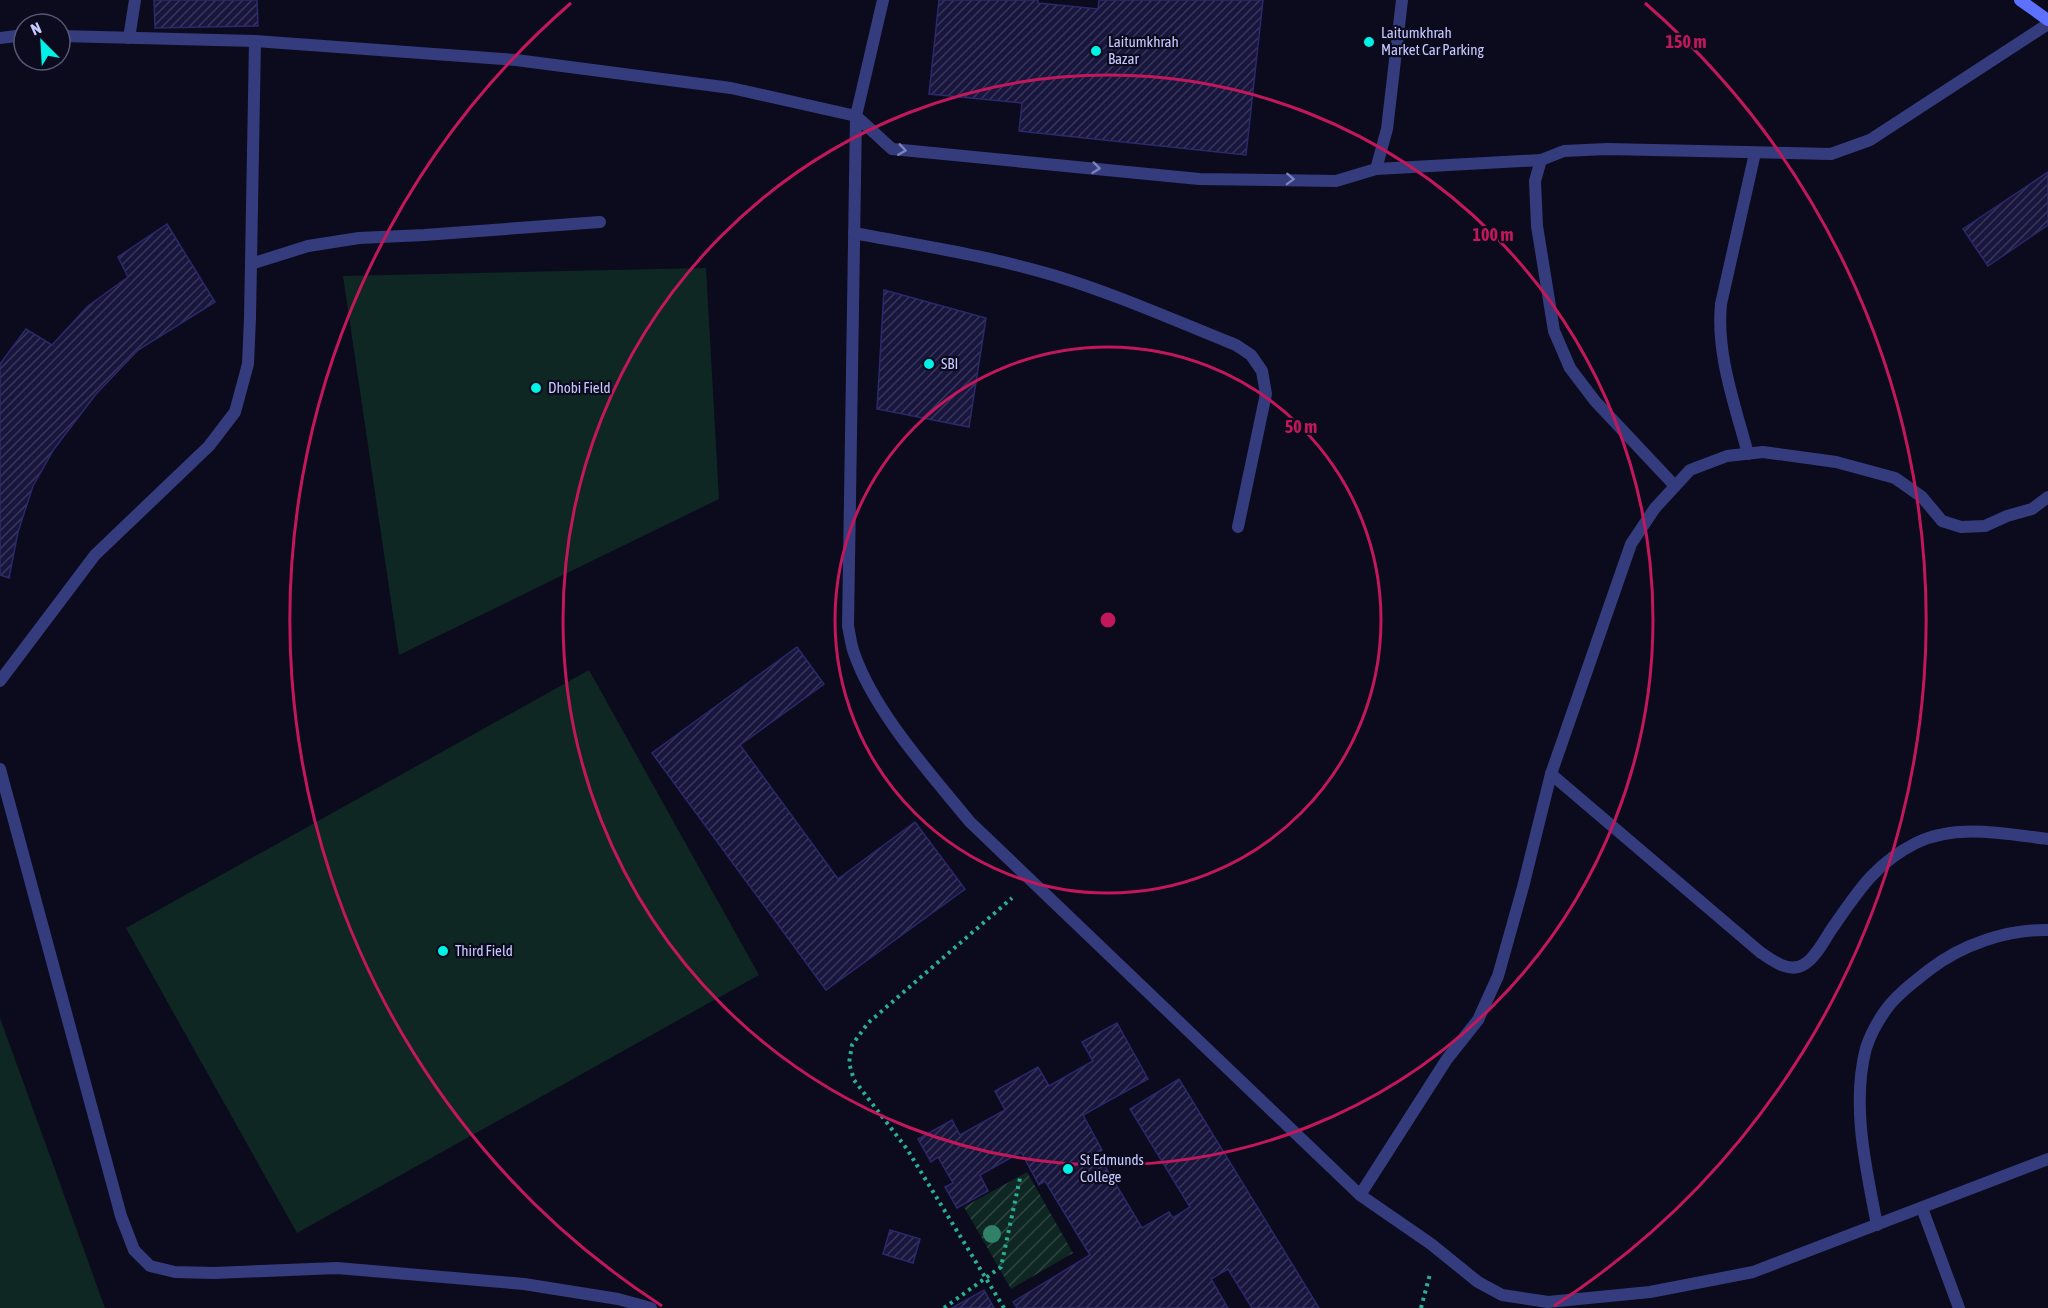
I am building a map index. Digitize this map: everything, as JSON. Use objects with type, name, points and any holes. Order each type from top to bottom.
[{"type":"street","points":[[129,38],[135,0]]},
{"type":"street","points":[[882,0],[856,116],[848,626],[854,653],[886,714],[970,822],[1360,1195],[1438,1250],[1478,1282],[1502,1295],[1548,1302],[1650,1292],[1753,1272],[2048,1159]]},
{"type":"street","points":[[1376,170],[1387,129],[1402,0]]},
{"type":"street","points":[[72,36],[255,41],[516,60],[731,88],[856,116],[892,149],[1199,179],[1336,181],[1376,170],[1541,160],[1564,151],[1607,149],[1831,154],[1870,140],[2048,22],[2020,0]]},
{"type":"street","points":[[0,681],[96,555],[209,446],[235,412],[248,364],[255,41]]},
{"type":"street","points":[[1748,454],[1722,349],[1719,325],[1721,304],[1755,153]]},
{"type":"street","points":[[1541,160],[1535,181],[1537,226],[1554,331],[1570,368],[1595,401],[1675,486]]},
{"type":"street","points":[[251,264],[308,246],[359,238],[424,236],[600,222]]},
{"type":"street","points":[[854,232],[1006,262],[1055,275],[1125,300],[1236,345],[1251,355],[1262,370],[1266,394],[1238,527]]},
{"type":"street","points":[[1360,1195],[1447,1059],[1478,1020],[1498,976],[1551,774],[1631,544],[1655,508],[1690,470],[1727,456],[1763,452],[1836,462],[1895,478],[1922,497],[1942,521],[1961,527],[1984,526],[2032,509],[2048,497]]},
{"type":"street","points":[[0,769],[121,1215],[134,1250],[150,1266],[175,1272],[214,1273],[349,1269],[524,1284],[618,1299],[651,1308]]},
{"type":"street","points":[[1551,774],[1760,952],[1775,963],[1790,968],[1805,964],[1859,890],[1878,868],[1898,853],[1919,842],[1948,834],[1980,832],[2048,839]]},
{"type":"street","points":[[1877,1225],[1864,1155],[1860,1080],[1867,1046],[1886,1009],[1907,987],[1943,958],[1982,941],[2028,929],[2048,930]]},
{"type":"street","points":[[1922,1208],[1959,1308]]},
{"type":"path","points":[[1004,1308],[907,1149],[854,1080],[849,1063],[852,1045],[868,1023],[1031,881]]},
{"type":"path","points":[[944,1308],[1001,1267],[1020,1178]]},
{"type":"path","points":[[1421,1308],[1438,1250]]},
{"type":"green space","name":"Dhobi Field","points":[[706,268],[719,499],[399,655],[343,276]]},
{"type":"green space","name":"Third Field","points":[[589,670],[759,975],[297,1233],[126,928]]},
{"type":"green space","points":[[0,1018],[105,1308],[0,1308]]},
{"type":"green space","points":[[1027,1172],[1073,1253],[1011,1289],[964,1207]]},
{"type":"building","points":[[154,0],[257,0],[258,26],[155,28]]},
{"type":"building","name":"Laitumkhrah Bazar","points":[[939,0],[1038,0],[1038,3],[1098,9],[1099,0],[1263,0],[1246,155],[1019,131],[1022,103],[929,94]]},
{"type":"building","points":[[2048,172],[2048,225],[1988,266],[1963,229]]},
{"type":"building","points":[[167,224],[215,302],[138,350],[96,394],[54,449],[33,486],[18,532],[9,578],[0,575],[0,364],[26,329],[52,345],[88,306],[128,277],[118,257]]},
{"type":"building","name":"SBI","points":[[884,290],[986,318],[969,427],[877,409]]},
{"type":"building","points":[[797,647],[824,684],[740,745],[838,879],[915,822],[965,889],[826,990],[652,753]]},
{"type":"building","name":"St Edmunds College","points":[[1117,1023],[1148,1079],[1083,1115],[1102,1150],[1097,1153],[1142,1228],[1169,1212],[1173,1218],[1190,1207],[1130,1109],[1179,1079],[1319,1308],[1252,1308],[1228,1269],[1211,1279],[1228,1308],[1017,1308],[1013,1302],[1090,1255],[1045,1181],[1039,1185],[1021,1152],[980,1175],[988,1191],[957,1208],[945,1187],[953,1183],[938,1157],[931,1162],[918,1139],[952,1120],[960,1135],[1005,1110],[995,1091],[1038,1067],[1049,1086],[1093,1061],[1082,1042]]},
{"type":"building","points":[[890,1230],[920,1239],[913,1263],[883,1254]]},
{"type":"building","points":[[984,1290],[994,1308],[952,1308]]},
{"type":"place","name":"Laitumkhrah Market Car Parking","points":[[1369,42]]},
{"type":"place","name":"Laitumkhrah Bazar","points":[[1096,51]]},
{"type":"place","name":"SBI","points":[[929,364]]},
{"type":"place","name":"Dhobi Field","points":[[536,388]]},
{"type":"place","name":"Third Field","points":[[443,951]]},
{"type":"place","name":"St Edmunds College","points":[[1068,1169]]}]
